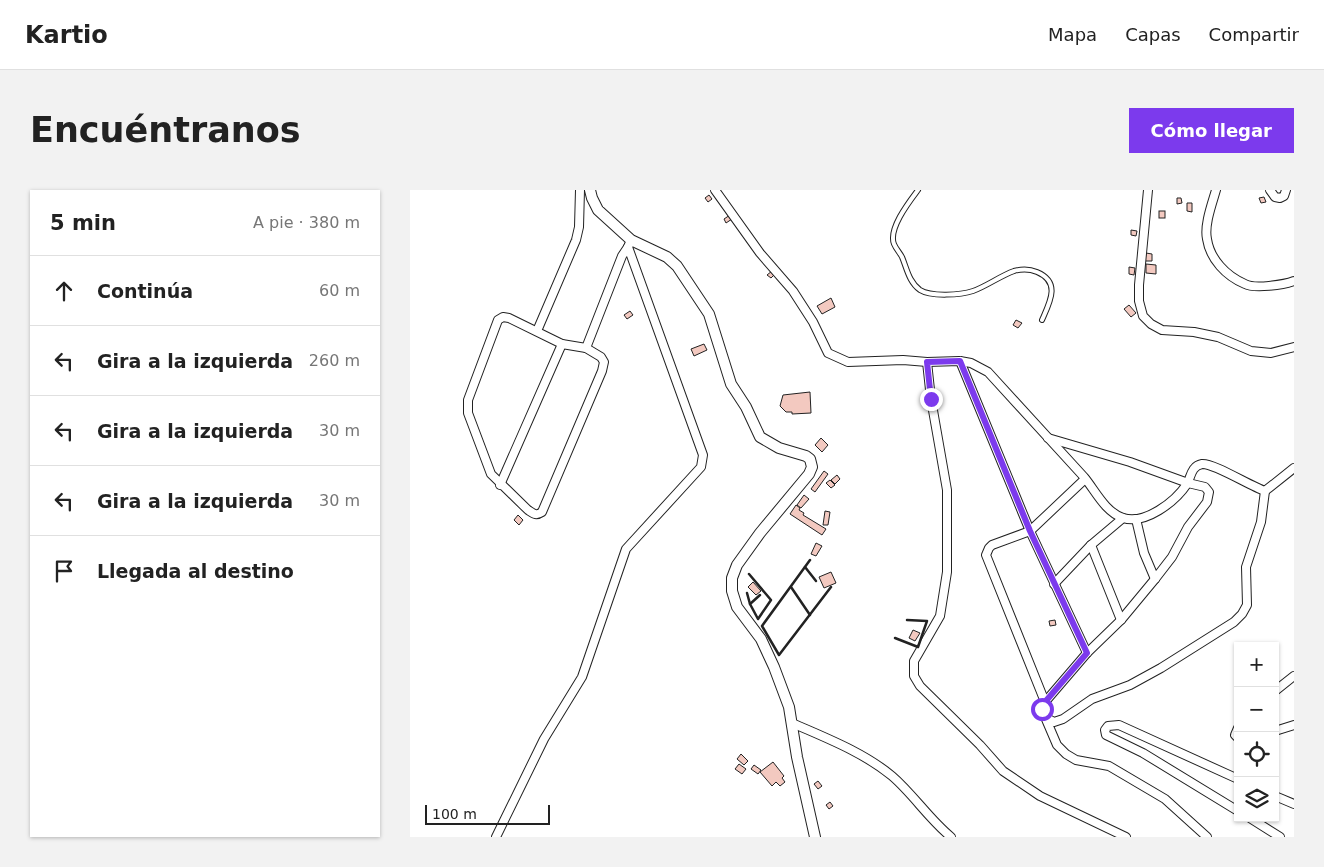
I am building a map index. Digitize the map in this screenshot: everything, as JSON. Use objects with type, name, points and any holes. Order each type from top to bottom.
[{"type":"main road","points":[[590,190],[598,210],[630,244],[667,257],[677,266],[696,292],[709,314],[731,384],[746,408],[760,437],[779,448],[802,454],[810,460],[812,467],[809,474],[760,533],[738,565],[732,578],[732,591],[738,607],[761,639],[785,695],[815,837]]},
{"type":"street","points":[[537,331],[576,240],[579,227],[580,190]]},
{"type":"street","points":[[715,190],[760,253],[793,291],[813,322],[828,353],[848,362],[903,360],[927,362],[960,361],[971,363],[988,372],[1085,479],[1110,510],[1123,518],[1136,519],[1164,508],[1188,484],[1190,474],[1202,464],[1214,466],[1265,491]]},
{"type":"street","points":[[1148,190],[1139,285],[1139,301],[1143,316],[1151,324],[1162,330],[1194,332],[1218,337],[1251,351],[1271,353],[1294,347]]},
{"type":"street","points":[[1216,190],[1206,237],[1211,256],[1225,271],[1246,285],[1266,286],[1294,281]]},
{"type":"street","points":[[1270,190],[1275,197],[1280,198],[1284,196],[1286,190]]},
{"type":"street","points":[[586,348],[622,256],[630,244]]},
{"type":"street","points":[[496,837],[544,739],[582,677],[626,549],[702,467],[703,455],[630,244]]},
{"type":"street","points":[[502,317],[509,318],[537,331],[562,344],[586,348],[601,357],[604,362],[602,371],[542,512],[534,514],[491,474],[468,413],[468,400],[498,320],[502,317]]},
{"type":"street","points":[[500,484],[562,344]]},
{"type":"street","points":[[960,361],[1030,531],[1087,653]]},
{"type":"street","points":[[927,362],[931,399],[948,490],[946,572],[940,616],[914,661],[914,676],[920,686],[980,745],[1003,771],[1040,796],[1126,837]]},
{"type":"street","points":[[1048,438],[1138,465],[1188,484],[1204,487],[1209,492],[1207,502],[1188,527],[1172,557],[1122,620],[1087,653],[1045,702],[1042,709],[1057,744],[1066,754],[1076,760],[1109,766],[1165,799],[1207,837]]},
{"type":"street","points":[[1045,717],[1054,722],[1062,719],[1092,700],[1130,685],[1161,668],[1234,622],[1242,614],[1247,605],[1246,567],[1261,522],[1265,491],[1294,468]]},
{"type":"street","points":[[1045,702],[986,555],[992,545],[1030,531],[1085,479]]},
{"type":"street","points":[[1054,584],[1091,545],[1123,518]]},
{"type":"street","points":[[1136,519],[1144,553],[1155,579]]},
{"type":"street","points":[[1091,545],[1122,620]]},
{"type":"street","points":[[1279,688],[1294,676]]},
{"type":"street","points":[[792,724],[853,751],[892,776],[940,828],[951,837]]},
{"type":"street","points":[[1234,777],[1119,725],[1108,726],[1105,730],[1106,736],[1143,753],[1234,808]]},
{"type":"street","points":[[1279,730],[1294,725]]},
{"type":"street","points":[[1279,798],[1294,804]]},
{"type":"street","points":[[1256,822],[1280,837]]},
{"type":"lane","points":[[918,190],[904,209],[893,235],[894,244],[914,284],[927,293],[957,293],[973,291],[1016,270],[1032,270],[1045,275],[1050,282],[1050,301],[1042,320]]},
{"type":"building","points":[[709,195],[712,199],[708,202],[705,198]]},
{"type":"building","points":[[1264,197],[1266,202],[1261,203],[1259,198]]},
{"type":"building","points":[[1177,198],[1181,198],[1182,203],[1177,204]]},
{"type":"building","points":[[1187,203],[1192,203],[1192,212],[1187,211]]},
{"type":"building","points":[[1159,211],[1165,211],[1165,218],[1159,218]]},
{"type":"building","points":[[730,215],[732,219],[726,223],[724,219]]},
{"type":"building","points":[[1131,230],[1137,231],[1136,236],[1131,235]]},
{"type":"building","points":[[1146,253],[1152,254],[1152,261],[1145,261]]},
{"type":"building","points":[[1146,264],[1156,265],[1156,274],[1146,273]]},
{"type":"building","points":[[1129,267],[1135,268],[1134,275],[1129,274]]},
{"type":"building","points":[[772,271],[775,274],[771,278],[767,275]]},
{"type":"building","points":[[831,298],[835,307],[822,314],[817,306]]},
{"type":"building","points":[[1129,305],[1136,313],[1131,317],[1124,309]]},
{"type":"building","points":[[630,311],[633,315],[627,319],[624,315]]},
{"type":"building","points":[[1016,320],[1022,323],[1018,328],[1013,325]]},
{"type":"building","points":[[704,344],[707,350],[694,356],[691,349]]},
{"type":"building","points":[[810,392],[811,413],[792,414],[792,412],[786,412],[780,406],[783,395]]},
{"type":"building","points":[[821,438],[828,445],[822,452],[815,445]]},
{"type":"building","points":[[824,471],[828,474],[815,492],[811,489]]},
{"type":"building","points":[[837,475],[840,479],[835,484],[831,480]]},
{"type":"building","points":[[830,480],[835,485],[831,488],[826,483]]},
{"type":"building","points":[[804,495],[809,499],[801,508],[797,505]]},
{"type":"building","points":[[796,505],[804,513],[803,515],[826,529],[822,535],[790,514]]},
{"type":"building","points":[[825,511],[830,512],[828,525],[823,525]]},
{"type":"building","points":[[518,515],[523,520],[519,525],[514,520]]},
{"type":"building","points":[[816,543],[822,546],[816,556],[811,554]]},
{"type":"building","points":[[831,572],[836,583],[824,588],[819,577]]},
{"type":"building","points":[[753,582],[761,591],[756,595],[748,587]]},
{"type":"building","points":[[1055,620],[1056,625],[1050,626],[1049,621]]},
{"type":"building","points":[[913,630],[920,633],[915,641],[909,638]]},
{"type":"building","points":[[741,754],[748,761],[744,765],[737,759]]},
{"type":"building","points":[[773,762],[784,776],[782,778],[785,782],[780,786],[776,782],[772,786],[760,772]]},
{"type":"building","points":[[739,764],[746,769],[742,774],[735,769]]},
{"type":"building","points":[[754,765],[761,770],[758,774],[751,769]]},
{"type":"building","points":[[818,781],[822,786],[818,789],[814,784]]},
{"type":"building","points":[[830,802],[833,806],[829,809],[826,805]]},
{"type":"wall","points":[[810,560],[762,626],[779,655],[831,587]]},
{"type":"wall","points":[[805,567],[816,581]]},
{"type":"wall","points":[[749,574],[771,600],[758,619],[750,604],[760,595]]},
{"type":"wall","points":[[791,587],[810,615]]},
{"type":"wall","points":[[747,593],[750,604]]},
{"type":"wall","points":[[895,638],[918,647],[927,621],[907,620]]},
{"type":"route","points":[[931,399],[927,362],[960,361],[1030,531],[1087,653],[1045,702],[1042,709]]}]
